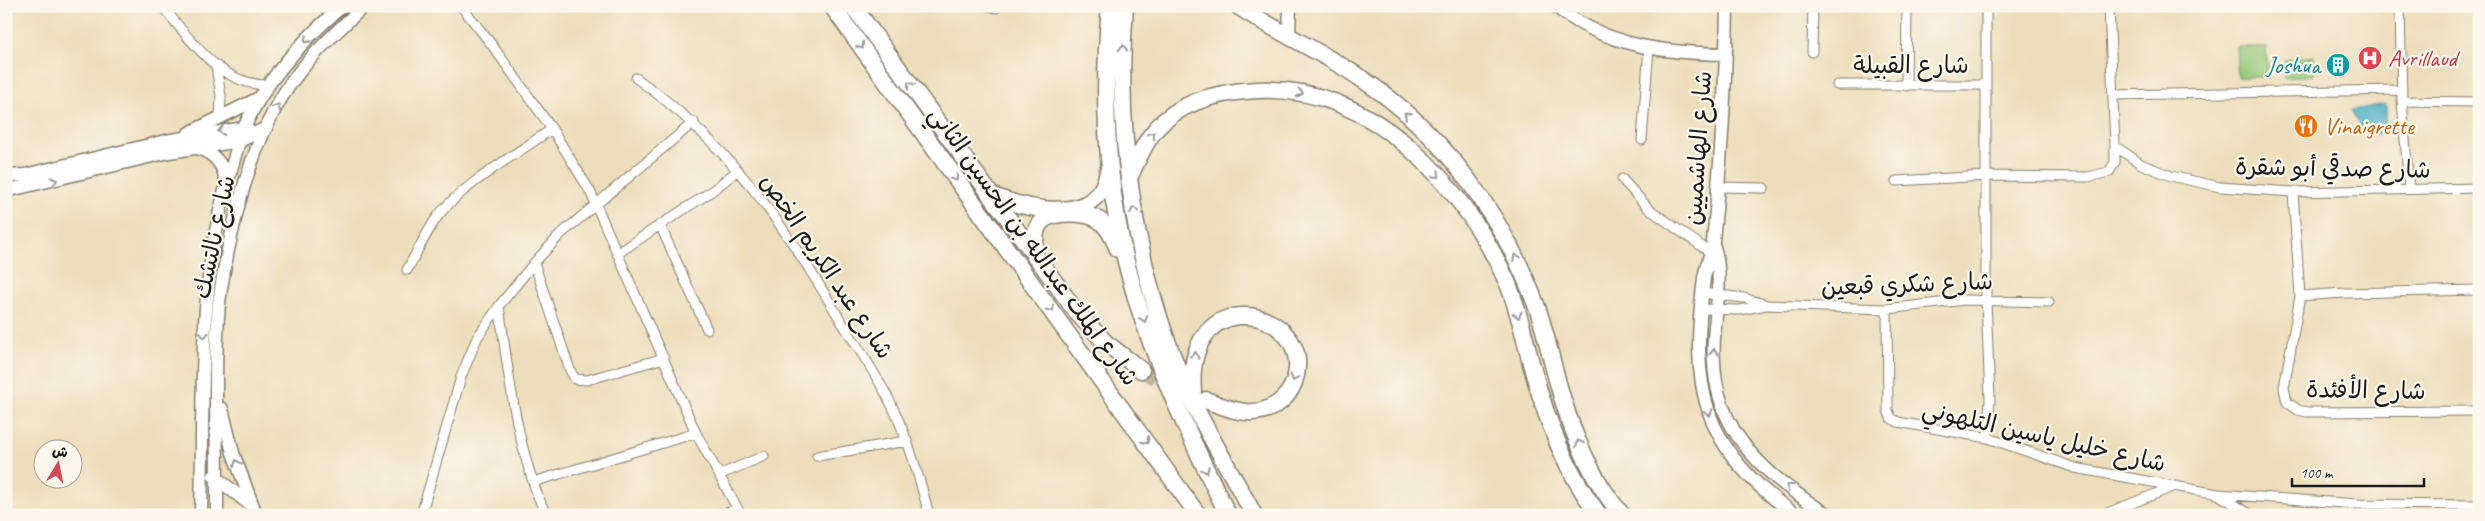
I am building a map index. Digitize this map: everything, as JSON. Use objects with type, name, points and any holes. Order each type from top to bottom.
[{"type":"highway","name":"شارع الملك عبدالله بن الحسين الثاني","points":[[832,6],[1198,515]]},
{"type":"highway","name":"شارع الملك عبدالله بن الحسين الثاني","points":[[853,6],[1035,258],[1087,326],[1141,370]]},
{"type":"highway","points":[[1110,6],[1107,72],[1110,163],[1129,273]]},
{"type":"highway","points":[[1125,6],[1122,101],[1129,178],[1142,258],[1168,339],[1254,515]]},
{"type":"highway","points":[[1238,6],[1358,76],[1387,98],[1431,137],[1470,183],[1499,224],[1522,268],[1539,313],[1568,417],[1590,465],[1622,515]]},
{"type":"highway","points":[[1129,178],[1145,145],[1163,122],[1195,103],[1225,94],[1277,89],[1310,95],[1342,106],[1386,130],[1410,149],[1447,186],[1464,208],[1493,254],[1516,307],[1543,402],[1569,468],[1599,515]]},
{"type":"highway","points":[[990,195],[1030,208],[1050,209],[1082,205],[1100,192],[1110,163]]},
{"type":"highway","points":[[1035,258],[1036,234],[1041,223],[1052,216],[1086,215],[1100,220],[1109,230],[1129,273],[1162,372],[1193,444],[1228,515]]},
{"type":"highway","points":[[1234,316],[1257,317],[1276,327],[1289,339],[1297,358],[1297,369],[1289,392],[1275,405],[1254,413],[1242,413],[1200,402],[1192,380],[1194,357],[1204,334],[1214,325],[1234,316]]},
{"type":"highway","points":[[1569,468],[1590,465]]},
{"type":"street","points":[[162,6],[216,67],[244,83],[269,85]]},
{"type":"street","name":"شارع نالتشك","points":[[217,515],[219,305],[223,274],[244,185],[251,137],[261,97],[269,85],[292,56],[342,6]]},
{"type":"street","name":"شارع نالتشك","points":[[201,515],[207,285],[214,230],[240,141],[266,128],[282,96],[302,70],[335,32],[364,6]]},
{"type":"street","points":[[461,6],[492,45],[552,129],[597,204],[696,433],[740,512],[721,515]]},
{"type":"street","points":[[1289,35],[1290,6]]},
{"type":"street","points":[[1555,6],[1594,32],[1649,48],[1687,53],[1726,54]]},
{"type":"street","name":"شارع الهاشميين","points":[[1727,6],[1726,54],[1713,251],[1701,309],[1700,375],[1704,400],[1713,426],[1726,448],[1762,490],[1796,515]]},
{"type":"street","points":[[1812,52],[1813,6]]},
{"type":"street","points":[[1906,6],[1906,86]]},
{"type":"street","name":"شارع القبيلة","points":[[1986,6],[1986,300],[1990,399],[1988,438]]},
{"type":"street","points":[[2105,6],[2109,16]]},
{"type":"street","points":[[1896,181],[1987,176],[2098,176],[2109,172],[2112,167],[2115,146],[2109,6]]},
{"type":"street","points":[[2401,7],[2402,101],[2409,189]]},
{"type":"street","points":[[1642,140],[1649,48]]},
{"type":"street","points":[[216,67],[221,96],[220,118]]},
{"type":"street","name":"شارع عبد الكريم الخص","points":[[636,78],[694,122],[738,170],[770,210],[801,256],[880,383],[907,441],[929,515]]},
{"type":"street","name":"شارع القبيلة","points":[[1837,85],[1985,85]]},
{"type":"street","points":[[2113,95],[2402,90]]},
{"type":"street","points":[[176,139],[261,97]]},
{"type":"street","points":[[2402,101],[2479,102]]},
{"type":"street","points":[[421,515],[461,377],[477,338],[498,306],[534,263],[562,234],[694,122]]},
{"type":"street","points":[[407,270],[424,238],[445,208],[466,190],[552,129]]},
{"type":"street","points":[[6,176],[25,175],[176,139],[251,137]]},
{"type":"street","points":[[6,191],[194,147],[240,141]]},
{"type":"street","name":"شارع صدقي أبو شقرة","points":[[2115,146],[2140,164],[2181,179],[2220,187],[2293,192],[2479,188]]},
{"type":"street","points":[[194,147],[207,152],[218,160],[224,173],[226,186]]},
{"type":"street","points":[[6,169],[25,175]]},
{"type":"street","points":[[617,254],[712,191],[738,170]]},
{"type":"street","points":[[1622,179],[1633,194],[1649,209],[1713,251]]},
{"type":"street","points":[[1717,187],[1764,188]]},
{"type":"street","points":[[6,199],[23,188]]},
{"type":"street","name":"شارع الأفئدة","points":[[2293,192],[2300,296],[2284,388],[2285,400],[2298,410],[2333,412],[2479,410]]},
{"type":"street","points":[[660,225],[707,328]]},
{"type":"street","name":"شارع الهاشميين","points":[[1713,251],[1718,295],[1714,349],[1715,371],[1718,393],[1729,424],[1758,462],[1800,496],[1829,515]]},
{"type":"street","points":[[534,263],[570,370],[575,379],[587,380],[664,358]]},
{"type":"street","points":[[2300,296],[2345,292],[2479,290]]},
{"type":"street","name":"شارع شكري قبعين","points":[[1703,293],[1744,298],[1766,305]]},
{"type":"street","name":"شارع شكري قبعين","points":[[1701,309],[1740,310],[1766,305],[1887,309],[1942,301],[2049,302]]},
{"type":"street","points":[[498,306],[522,444],[533,482],[546,515]]},
{"type":"street","name":"شارع خليل ياسين التلهوني","points":[[1887,309],[1887,401],[1891,418],[1907,424],[1988,438],[2075,468],[2218,494],[2365,505],[2479,505]]},
{"type":"street","points":[[217,391],[233,452],[257,512]]},
{"type":"street","points":[[533,482],[696,433]]},
{"type":"street","points":[[817,456],[907,441]]},
{"type":"street","points":[[719,475],[764,456]]},
{"type":"street","points":[[202,466],[257,512]]},
{"type":"street","points":[[2102,515],[2173,486]]},
{"type":"street","points":[[2218,494],[2251,515]]},
{"type":"green space","points":[[2236,47],[2266,47],[2269,77],[2238,77]]},
{"type":"green space","points":[[2313,56],[2314,75],[2285,78],[2284,60]]},
{"type":"water","points":[[2386,104],[2387,133],[2364,135],[2351,110]]},
{"type":"tunnel","points":[[1141,370],[1174,386]]},
{"type":"place","name":"Avrillaud","points":[[2370,58]]},
{"type":"place","name":"Joshua","points":[[2338,65]]},
{"type":"place","name":"Vinaigrette","points":[[2306,126]]}]
